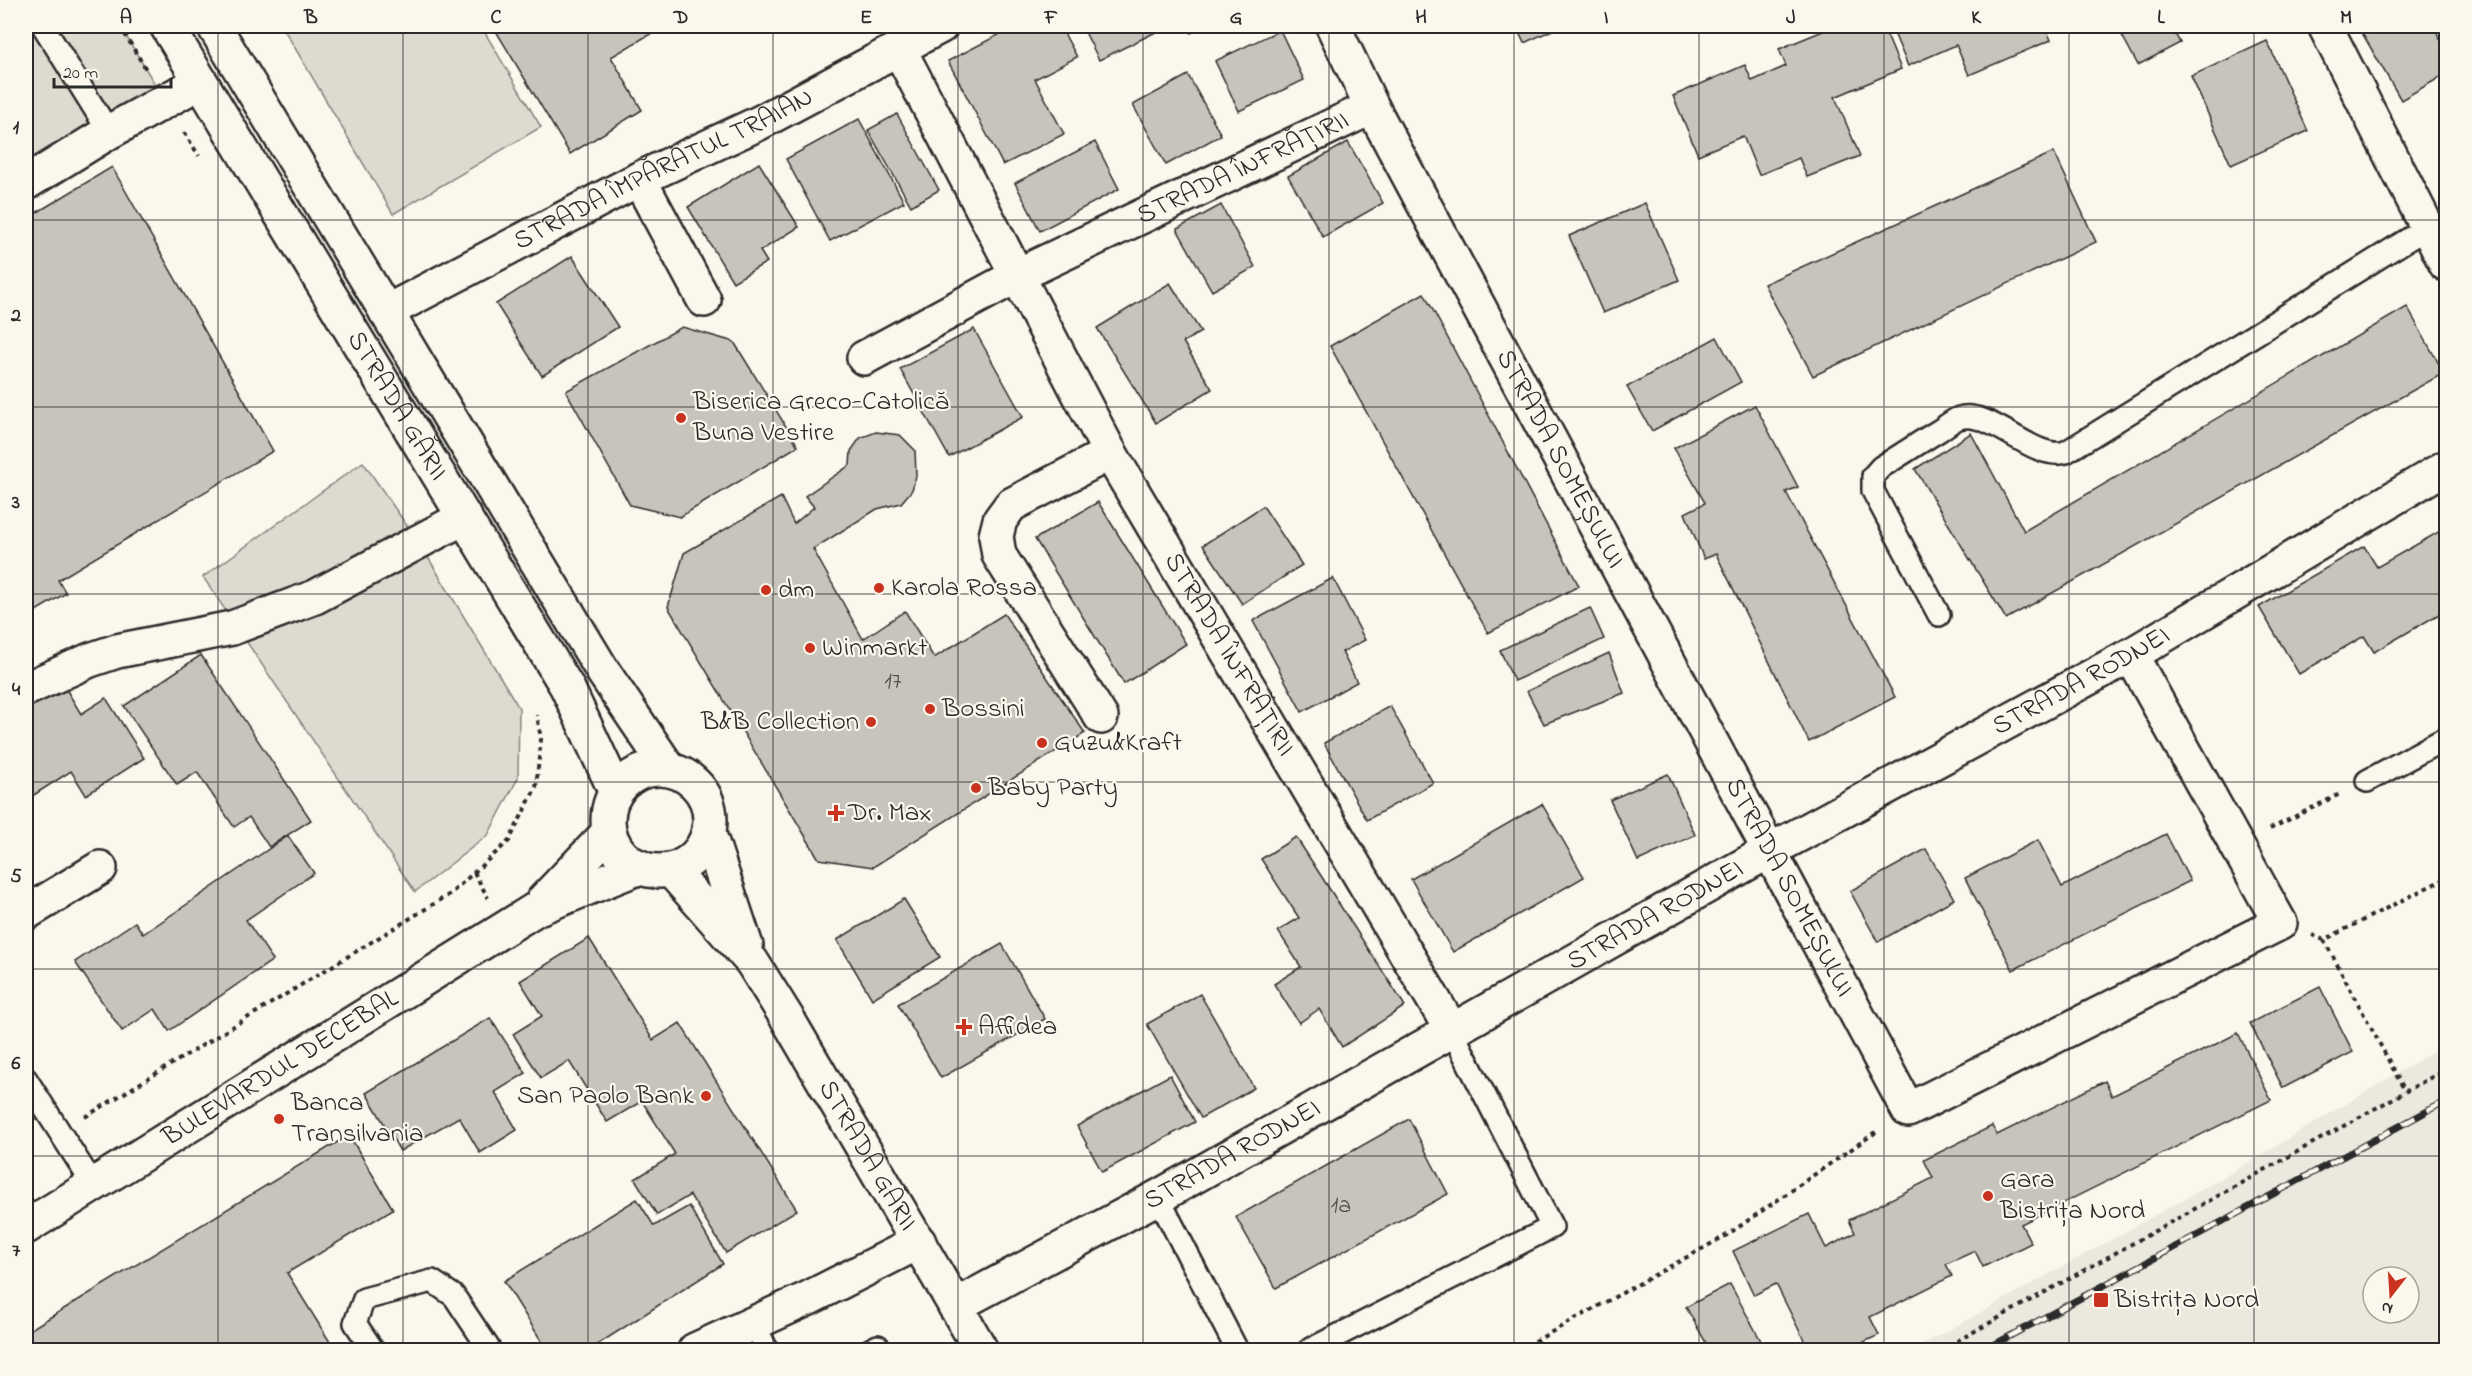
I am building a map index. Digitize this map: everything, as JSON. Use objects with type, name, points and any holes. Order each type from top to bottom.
[{"type":"street","name":"STRADA GĂRII","points":[[167,26],[567,687],[616,792]]},
{"type":"street","name":"STRADA GĂRII","points":[[214,26],[604,673],[669,769],[689,778],[708,801],[709,834],[752,962],[981,1350]]},
{"type":"street","name":"STRADA ÎMPĂRATUL TRAIAN","points":[[387,312],[639,179],[759,123],[941,26]]},
{"type":"street","name":"STRADA SOMEȘULUI","points":[[1333,26],[1372,107],[1908,1110]]},
{"type":"street","points":[[2325,26],[2446,264]]},
{"type":"street","name":"STRADA ÎNFRĂȚIRII","points":[[899,49],[1110,453],[1451,1029]]},
{"type":"street","points":[[26,183],[109,132],[200,82]]},
{"type":"street","name":"STRADA ÎNFRĂȚIRII","points":[[1016,276],[1372,107]]},
{"type":"street","points":[[639,179],[704,300]]},
{"type":"street","points":[[864,358],[1016,276]]},
{"type":"street","points":[[1101,717],[999,555],[996,536],[1000,520],[1011,505],[1110,453]]},
{"type":"street","name":"STRADA RODNEI","points":[[955,1306],[1158,1197],[1451,1029],[1771,850],[2131,655],[2446,466]]},
{"type":"street","points":[[26,689],[90,660],[117,651],[232,628],[315,597],[465,517]]},
{"type":"street","points":[[1908,1110],[2280,923],[2131,655]]},
{"type":"street","points":[[609,832],[608,814],[616,792],[630,778],[645,771],[669,769]]},
{"type":"street","name":"STRADA GĂRII","points":[[609,832],[616,848],[628,861],[655,868],[752,962]]},
{"type":"street","name":"BULEVARDUL DECEBAL","points":[[536,909],[609,832]]},
{"type":"street","points":[[655,868],[688,862],[701,850],[709,834]]},
{"type":"street","points":[[26,913],[100,868]]},
{"type":"street","name":"BULEVARDUL DECEBAL","points":[[26,1227],[536,909],[655,868]]},
{"type":"street","points":[[695,1350],[760,1337],[919,1242]]},
{"type":"lane","points":[[43,26],[109,132]]},
{"type":"lane","points":[[1939,615],[1873,491],[1873,476],[1881,467],[1960,417],[1989,423],[2040,451],[2056,455],[2066,452],[2428,227]]},
{"type":"lane","points":[[2367,781],[2446,738]]},
{"type":"lane","points":[[1309,1350],[1552,1227],[1451,1029]]},
{"type":"lane","points":[[26,1078],[94,1186]]},
{"type":"lane","points":[[1158,1197],[1237,1350]]},
{"type":"lane","points":[[373,1350],[355,1323],[364,1299],[432,1281],[454,1296],[490,1350]]},
{"type":"path","points":[[120,26],[203,162]]},
{"type":"path","points":[[60,1132],[450,894],[509,841],[536,787],[541,739],[536,709]]},
{"type":"path","points":[[2237,845],[2367,781]]},
{"type":"path","points":[[2324,940],[2446,878]]},
{"type":"path","points":[[2280,923],[2324,940],[2405,1091]]},
{"type":"path","points":[[1941,1350],[2446,1069]]},
{"type":"path","points":[[1519,1350],[1727,1235],[1908,1110]]},
{"type":"shaded area","points":[[26,26],[120,26],[165,101],[26,183]]},
{"type":"shaded area","points":[[282,26],[481,26],[541,127],[393,214]]},
{"type":"shaded area","points":[[363,462],[423,549],[519,708],[518,778],[488,835],[415,892],[203,577]]},
{"type":"shaded area","points":[[2446,1044],[2446,1350],[1913,1350],[2229,1174]]},
{"type":"building","points":[[493,26],[664,26],[611,57],[642,110],[570,154]]},
{"type":"building","points":[[1005,26],[1060,26],[1077,57],[1035,79],[1064,134],[1003,165],[948,61],[1008,30]]},
{"type":"building","points":[[1082,26],[1168,26],[1099,60]]},
{"type":"building","points":[[1188,26],[1205,26],[1191,33]]},
{"type":"building","points":[[1516,26],[1556,26],[1557,28],[1524,43]]},
{"type":"building","points":[[1835,26],[1883,26],[1901,69],[1835,97],[1860,156],[1807,177],[1799,158],[1759,175],[1743,136],[1698,155],[1673,96],[1745,65],[1752,81],[1786,66],[1779,49]]},
{"type":"building","points":[[1891,26],[2045,26],[2051,40],[1969,75],[1956,45],[1908,66]]},
{"type":"building","points":[[2117,26],[2171,26],[2180,43],[2138,65]]},
{"type":"building","points":[[2358,26],[2433,26],[2446,49],[2446,74],[2401,100]]},
{"type":"building","points":[[1280,30],[1304,80],[1239,111],[1215,61]]},
{"type":"building","points":[[2267,41],[2308,131],[2231,165],[2191,76]]},
{"type":"building","points":[[1188,75],[1221,135],[1166,165],[1133,105]]},
{"type":"building","points":[[897,114],[939,190],[911,206],[868,130]]},
{"type":"building","points":[[859,119],[904,202],[830,241],[786,159]]},
{"type":"building","points":[[1095,142],[1119,189],[1040,231],[1015,183]]},
{"type":"building","points":[[1348,142],[1383,203],[1323,237],[1288,176]]},
{"type":"building","points":[[2054,152],[2096,242],[1813,376],[1764,284]]},
{"type":"building","points":[[759,163],[799,227],[760,251],[767,262],[733,282],[688,207]]},
{"type":"building","points":[[112,167],[273,451],[58,580],[66,593],[26,617],[26,219]]},
{"type":"building","points":[[1645,203],[1679,280],[1603,313],[1569,236]]},
{"type":"building","points":[[1221,205],[1255,267],[1212,291],[1177,229]]},
{"type":"building","points":[[572,256],[618,327],[542,376],[496,304]]},
{"type":"building","points":[[1170,283],[1201,332],[1183,342],[1212,389],[1156,423],[1097,328]]},
{"type":"building","points":[[1424,293],[1579,586],[1488,633],[1330,346]]},
{"type":"building","points":[[2407,307],[2444,373],[2006,619],[1915,469],[1971,433],[2024,531]]},
{"type":"building","name":"Biserica Greco-Catolică Buna Vestire","points":[[682,327],[734,342],[798,446],[680,517],[630,505],[566,391]]},
{"type":"building","points":[[974,329],[1023,417],[949,457],[900,369]]},
{"type":"building","points":[[1717,337],[1741,382],[1652,431],[1627,387]]},
{"type":"building","points":[[1755,405],[1798,487],[1786,492],[1895,697],[1809,742],[1716,554],[1704,559],[1685,513],[1705,503],[1674,448]]},
{"type":"building","name":"Winmarkt","points":[[876,432],[900,435],[915,450],[916,476],[912,490],[901,503],[877,509],[813,549],[863,639],[905,611],[934,658],[1004,614],[1085,733],[873,867],[819,859],[668,607],[684,553],[781,497],[794,524],[814,507],[805,496],[850,465],[851,451],[860,438]]},
{"type":"building","points":[[1098,502],[1186,644],[1124,684],[1035,539]]},
{"type":"building","points":[[1263,506],[1302,565],[1242,604],[1203,545]]},
{"type":"building","points":[[2442,530],[2446,538],[2446,610],[2374,652],[2364,636],[2299,674],[2259,607],[2364,546],[2377,567]]},
{"type":"building","points":[[1333,578],[1365,640],[1342,652],[1357,682],[1302,712],[1253,621]]},
{"type":"building","points":[[1590,608],[1604,639],[1514,681],[1500,650]]},
{"type":"building","points":[[1609,653],[1624,693],[1544,724],[1527,691]]},
{"type":"building","points":[[201,655],[311,820],[269,847],[249,817],[234,827],[197,772],[177,785],[124,706]]},
{"type":"building","points":[[63,684],[81,714],[106,698],[144,758],[86,795],[71,771],[26,800],[26,708]]},
{"type":"building","points":[[1390,706],[1433,783],[1367,820],[1324,743]]},
{"type":"building","points":[[1668,774],[1695,835],[1638,861],[1610,800]]},
{"type":"building","points":[[1542,804],[1584,877],[1453,952],[1411,879]]},
{"type":"building","points":[[2166,834],[2190,881],[2013,970],[1965,878],[2038,840],[2062,887]]},
{"type":"building","points":[[288,836],[314,873],[246,920],[273,960],[169,1031],[155,1009],[122,1031],[75,962],[135,922],[143,934]]},
{"type":"building","points":[[1296,837],[1405,1006],[1342,1047],[1319,1009],[1299,1023],[1274,984],[1301,967],[1278,931],[1299,918],[1261,859]]},
{"type":"building","points":[[1926,849],[1954,899],[1878,942],[1850,891]]},
{"type":"building","points":[[904,899],[940,957],[872,999],[837,940]]},
{"type":"building","points":[[589,938],[653,1040],[680,1023],[797,1210],[726,1253],[690,1195],[657,1215],[635,1179],[675,1154],[642,1101],[607,1122],[569,1061],[541,1078],[513,1034],[542,1016],[520,981]]},
{"type":"building","points":[[1002,944],[1045,1019],[941,1078],[898,1004]]},
{"type":"building","points":[[2320,987],[2353,1052],[2283,1088],[2250,1023]]},
{"type":"building","points":[[1200,994],[1254,1088],[1201,1118],[1147,1024]]},
{"type":"building","points":[[490,1018],[526,1073],[495,1092],[517,1130],[480,1153],[459,1117],[400,1151],[366,1093]]},
{"type":"building","name":"Gara Bistrița Nord","points":[[2238,1033],[2271,1100],[2021,1224],[2031,1243],[1983,1267],[1975,1251],[1946,1264],[1952,1276],[1870,1317],[1879,1335],[1847,1350],[1809,1350],[1776,1284],[1754,1295],[1733,1251],[1809,1214],[1826,1248],[1855,1233],[1849,1220],[1933,1178],[1924,1160],[1992,1126],[1997,1135],[2105,1081],[2112,1096]]},
{"type":"building","points":[[1170,1075],[1195,1122],[1102,1172],[1077,1126]]},
{"type":"building","points":[[1409,1119],[1448,1194],[1276,1288],[1236,1217]]},
{"type":"building","points":[[349,1135],[393,1209],[287,1273],[335,1350],[26,1350],[26,1332]]},
{"type":"building","points":[[637,1199],[654,1226],[689,1206],[723,1264],[589,1350],[547,1350],[504,1281]]},
{"type":"building","points":[[1730,1284],[1766,1350],[1710,1350],[1686,1307]]},
{"type":"railway","points":[[1984,1350],[2446,1101]]},
{"type":"place","name":"Biserica Greco-Catolică Buna Vestire","points":[[681,418]]},
{"type":"place","name":"Karola Rossa","points":[[879,588]]},
{"type":"place","name":"dm","points":[[766,590]]},
{"type":"place","name":"Winmarkt","points":[[810,648]]},
{"type":"place","name":"Bossini","points":[[930,709]]},
{"type":"place","name":"B&B Collection","points":[[871,722]]},
{"type":"place","name":"Guzu&Kraft","points":[[1042,743]]},
{"type":"place","name":"Baby Party","points":[[976,788]]},
{"type":"place","name":"Dr. Max","points":[[836,813]]},
{"type":"place","name":"Affidea","points":[[964,1027]]},
{"type":"place","name":"San Paolo Bank","points":[[706,1096]]},
{"type":"place","name":"Banca Transilvania","points":[[279,1119]]},
{"type":"place","name":"Gara Bistrița Nord","points":[[1988,1196]]},
{"type":"place","name":"Bistrița Nord","points":[[2101,1300]]}]
